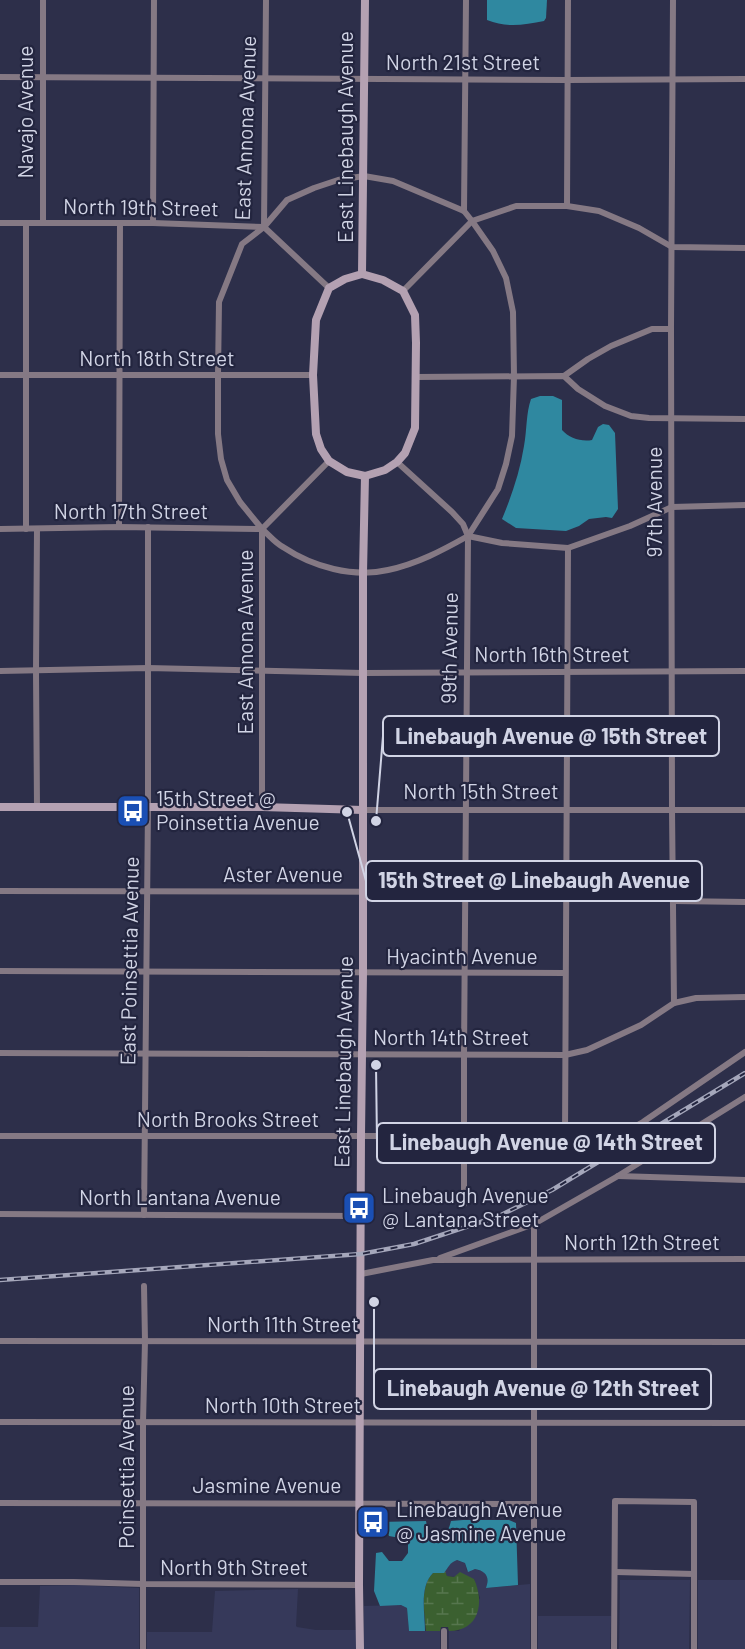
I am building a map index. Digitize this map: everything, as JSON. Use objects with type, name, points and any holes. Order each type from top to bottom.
[{"type":"street","name":"Navajo Avenue","points":[[43,0],[43,223]]},
{"type":"street","points":[[153,223],[154,0]]},
{"type":"street","name":"East Annona Avenue","points":[[262,807],[262,529],[240,502],[227,480],[221,459],[218,434],[218,375],[219,302],[242,244],[264,226],[266,0]]},
{"type":"street","name":"East Linebaugh Avenue","points":[[362,274],[365,0]]},
{"type":"street","points":[[464,211],[466,0]]},
{"type":"street","points":[[567,206],[568,0]]},
{"type":"street","name":"97th Avenue","points":[[673,0],[671,329],[674,1003]]},
{"type":"street","name":"North 21st Street","points":[[0,77],[364,80],[745,79]]},
{"type":"street","points":[[329,288],[264,226],[287,200],[338,180],[364,176],[393,181],[464,211],[493,251],[506,278],[513,312],[514,376],[512,435],[498,489],[468,537],[417,562],[388,570],[363,573],[334,570],[282,547],[262,529],[329,461]]},
{"type":"street","points":[[403,291],[472,221],[516,206],[567,206],[600,211],[639,228],[672,247],[745,248]]},
{"type":"street","name":"North 19th Street","points":[[0,223],[264,226]]},
{"type":"street","points":[[26,223],[26,529]]},
{"type":"street","points":[[119,527],[120,224]]},
{"type":"street","points":[[362,274],[383,280],[403,291],[415,315],[416,377],[415,428],[405,453],[385,470],[365,476],[347,472],[329,461],[321,449],[316,434],[313,375],[316,320],[329,288],[345,279],[362,274]]},
{"type":"street","points":[[416,377],[564,376],[611,346],[652,329],[671,329]]},
{"type":"street","name":"North 18th Street","points":[[0,375],[313,375]]},
{"type":"street","points":[[564,376],[578,389],[605,406],[631,416],[745,418]]},
{"type":"street","points":[[397,462],[452,512],[463,524],[468,537]]},
{"type":"street","name":"East Linebaugh Avenue","points":[[360,1649],[365,476]]},
{"type":"street","points":[[468,537],[502,543],[568,548],[630,526],[672,507],[745,505]]},
{"type":"street","name":"East Poinsettia Avenue","points":[[144,1215],[148,527]]},
{"type":"street","name":"North 17th Street","points":[[0,528],[262,529]]},
{"type":"street","points":[[37,529],[37,807]]},
{"type":"street","name":"99th Avenue","points":[[464,1204],[468,537]]},
{"type":"street","points":[[565,1136],[568,548]]},
{"type":"street","name":"North 16th Street","points":[[0,671],[148,668],[363,673],[745,671]]},
{"type":"street","name":"North 15th Street","points":[[0,807],[745,810]]},
{"type":"street","name":"Aster Avenue","points":[[0,891],[566,892]]},
{"type":"street","points":[[674,901],[745,902]]},
{"type":"street","name":"Hyacinth Avenue","points":[[0,971],[565,973]]},
{"type":"street","name":"North 14th Street","points":[[0,1053],[566,1055],[587,1050],[640,1025],[674,1003],[696,998],[745,998]]},
{"type":"street","name":"North Brooks Street","points":[[0,1136],[565,1136],[604,1138],[626,1132],[643,1122],[745,1052]]},
{"type":"street","points":[[433,1260],[534,1224],[618,1176],[745,1097]]},
{"type":"street","points":[[618,1176],[745,1180]]},
{"type":"street","name":"North Lantana Avenue","points":[[0,1214],[361,1216]]},
{"type":"street","points":[[534,1224],[534,1649]]},
{"type":"street","name":"North 12th Street","points":[[361,1274],[433,1260],[745,1259]]},
{"type":"street","name":"Poinsettia Avenue","points":[[143,1649],[144,1286]]},
{"type":"street","name":"North 11th Street","points":[[0,1341],[745,1342]]},
{"type":"street","name":"North 10th Street","points":[[0,1422],[745,1423]]},
{"type":"street","points":[[614,1649],[615,1501],[694,1502],[694,1649]]},
{"type":"street","name":"Jasmine Avenue","points":[[0,1503],[534,1504]]},
{"type":"street","points":[[616,1572],[694,1574]]},
{"type":"street","name":"North 9th Street","points":[[0,1582],[359,1585]]},
{"type":"street","points":[[444,1631],[444,1649]]},
{"type":"shaded area","points":[[487,0],[547,0],[546,18],[544,21],[522,25],[494,23],[487,20]]},
{"type":"shaded area","points":[[553,396],[562,400],[562,430],[572,437],[592,440],[598,427],[603,424],[609,425],[615,433],[618,509],[612,518],[589,519],[566,531],[516,528],[502,519],[520,465],[531,399]]},
{"type":"shaded area","points":[[509,1520],[516,1523],[518,1585],[486,1588],[488,1581],[482,1571],[475,1569],[468,1572],[465,1563],[457,1560],[444,1573],[433,1573],[426,1585],[424,1593],[425,1631],[409,1631],[407,1608],[401,1605],[380,1606],[374,1591],[376,1553],[382,1552],[389,1561],[402,1561],[408,1553],[408,1544],[400,1538],[389,1536],[378,1526],[378,1522],[426,1521],[428,1531],[435,1538],[446,1532],[451,1521]]},
{"type":"shaded area","points":[[456,1560],[465,1563],[467,1571],[475,1569],[484,1572],[487,1576],[487,1588],[530,1584],[530,1649],[449,1649],[449,1631],[459,1631],[480,1598],[474,1579],[447,1576],[445,1571],[449,1564]]},
{"type":"shaded area","points":[[620,1580],[690,1580],[689,1649],[619,1649]]},
{"type":"shaded area","points":[[698,1580],[745,1580],[745,1649],[698,1649]]},
{"type":"shaded area","points":[[40,1586],[139,1588],[139,1649],[0,1649],[0,1627],[38,1627]]},
{"type":"shaded area","points":[[298,1589],[296,1626],[316,1630],[356,1630],[356,1649],[147,1649],[147,1632],[212,1632],[215,1591]]},
{"type":"shaded area","points":[[401,1605],[407,1608],[409,1631],[440,1631],[440,1649],[364,1649],[364,1606]]},
{"type":"shaded area","points":[[538,1616],[611,1616],[610,1649],[538,1649]]},
{"type":"green space","points":[[445,1571],[447,1576],[454,1577],[460,1572],[474,1579],[479,1597],[477,1614],[473,1621],[459,1630],[449,1631],[448,1627],[441,1627],[440,1631],[426,1631],[424,1593],[426,1585],[433,1573],[444,1573]]},
{"type":"railway","points":[[0,1280],[361,1254],[414,1244],[499,1216],[552,1190],[745,1073]]},
{"type":"place","name":"15th Street @ Poinsettia Avenue","points":[[133,811]]},
{"type":"place","name":"15th Street @ Linebaugh Avenue","points":[[347,812]]},
{"type":"place","name":"Linebaugh Avenue @ 15th Street","points":[[376,821]]},
{"type":"place","name":"Linebaugh Avenue @ 14th Street","points":[[376,1065]]},
{"type":"place","name":"Linebaugh Avenue @ Lantana Street","points":[[359,1208]]},
{"type":"place","name":"Linebaugh Avenue @ 12th Street","points":[[374,1302]]},
{"type":"place","name":"Linebaugh Avenue @ Jasmine Avenue","points":[[373,1522]]}]
